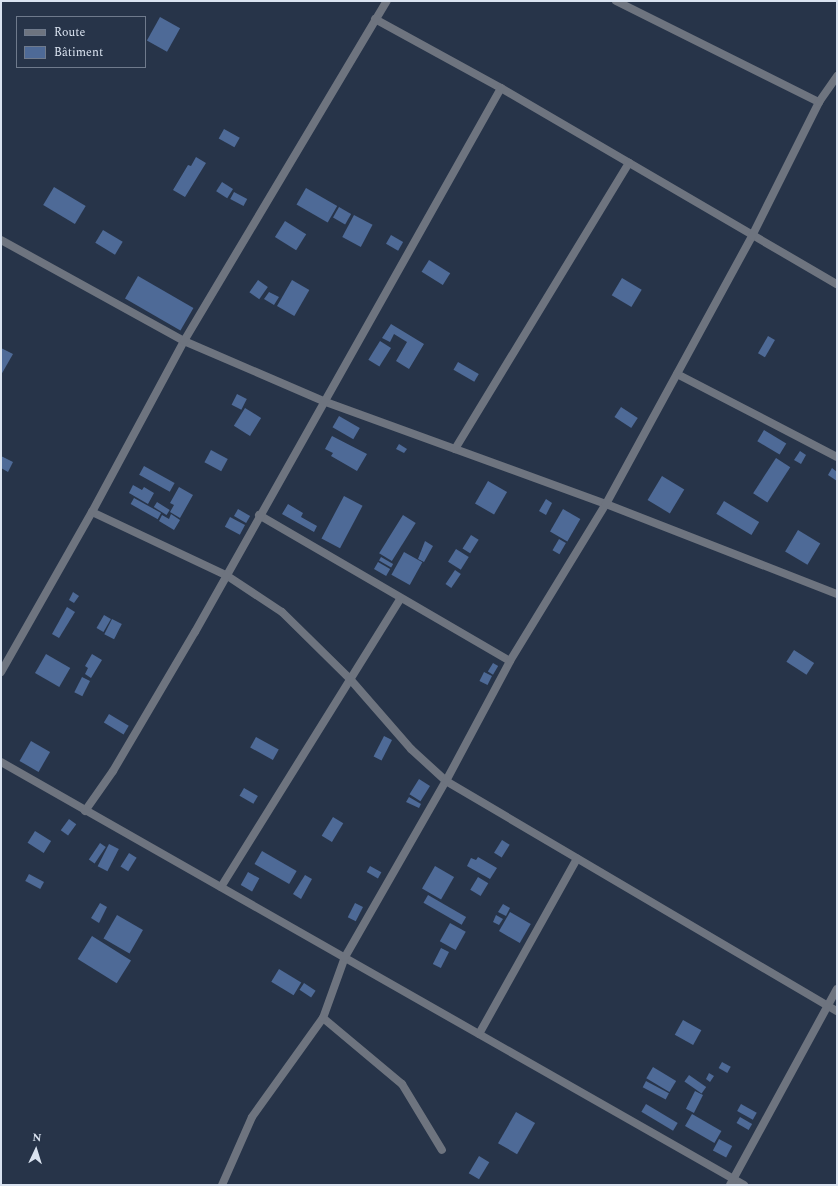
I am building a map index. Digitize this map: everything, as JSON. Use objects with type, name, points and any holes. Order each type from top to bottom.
[{"type":"street","points":[[1,672],[92,512],[184,341],[387,1]]},
{"type":"street","points":[[616,1],[820,102]]},
{"type":"street","points":[[375,19],[501,88],[752,236],[837,284]]},
{"type":"street","points":[[222,1185],[252,1117],[323,1018],[346,957],[446,781],[510,661],[606,504],[752,236],[820,102],[837,76]]},
{"type":"street","points":[[85,811],[113,771],[226,575],[501,88]]},
{"type":"street","points":[[454,449],[629,163]]},
{"type":"street","points":[[1,240],[184,341],[323,401],[606,504],[836,592]]},
{"type":"street","points":[[677,374],[837,457]]},
{"type":"street","points":[[92,512],[226,575],[282,612],[350,679],[411,749],[446,781],[837,1011]]},
{"type":"street","points":[[259,515],[400,599],[510,661]]},
{"type":"street","points":[[221,887],[400,599]]},
{"type":"street","points":[[1,762],[85,811],[346,957],[732,1182],[744,1185]]},
{"type":"street","points":[[479,1034],[577,859]]},
{"type":"street","points":[[732,1182],[837,989]]},
{"type":"street","points":[[323,1018],[402,1084],[442,1150]]},
{"type":"building","points":[[160,17],[180,28],[167,52],[147,41]]},
{"type":"building","points":[[224,129],[240,138],[234,147],[219,139]]},
{"type":"building","points":[[196,157],[206,163],[185,197],[173,190],[188,165],[191,166]]},
{"type":"building","points":[[222,182],[233,189],[227,198],[216,191]]},
{"type":"building","points":[[54,187],[86,206],[75,224],[43,205]]},
{"type":"building","points":[[306,188],[337,206],[328,222],[296,204]]},
{"type":"building","points":[[234,192],[247,199],[243,206],[230,199]]},
{"type":"building","points":[[339,207],[351,214],[345,224],[333,217]]},
{"type":"building","points":[[354,215],[373,225],[361,247],[342,237]]},
{"type":"building","points":[[285,221],[306,234],[296,250],[275,237]]},
{"type":"building","points":[[103,230],[123,242],[115,255],[95,243]]},
{"type":"building","points":[[391,235],[403,242],[398,251],[386,244]]},
{"type":"building","points":[[429,260],[450,273],[443,285],[422,272]]},
{"type":"building","points":[[138,276],[193,308],[180,331],[125,299]]},
{"type":"building","points":[[622,278],[642,290],[631,307],[612,295]]},
{"type":"building","points":[[258,280],[268,287],[259,299],[249,292]]},
{"type":"building","points":[[292,280],[309,290],[294,316],[277,306]]},
{"type":"building","points":[[269,292],[279,297],[274,305],[264,299]]},
{"type":"building","points":[[391,324],[424,344],[409,369],[396,361],[407,342],[394,334],[390,342],[382,338]]},
{"type":"building","points":[[768,336],[775,340],[765,357],[758,353]]},
{"type":"building","points":[[380,341],[391,348],[379,367],[368,360]]},
{"type":"building","points":[[1,348],[13,354],[1,375]]},
{"type":"building","points":[[458,362],[479,374],[474,382],[454,370]]},
{"type":"building","points":[[237,394],[247,399],[241,410],[232,405]]},
{"type":"building","points":[[621,407],[638,418],[631,428],[614,417]]},
{"type":"building","points":[[245,408],[261,418],[250,436],[234,426]]},
{"type":"building","points":[[339,416],[360,428],[353,439],[332,427]]},
{"type":"building","points":[[764,430],[786,443],[780,455],[757,441]]},
{"type":"building","points":[[332,436],[367,454],[357,471],[331,456],[333,453],[325,449]]},
{"type":"building","points":[[399,444],[407,449],[404,453],[396,449]]},
{"type":"building","points":[[211,450],[228,459],[221,471],[204,462]]},
{"type":"building","points":[[800,451],[806,455],[801,464],[794,460]]},
{"type":"building","points":[[1,456],[13,462],[8,472],[1,468]]},
{"type":"building","points":[[776,458],[790,467],[767,502],[753,493]]},
{"type":"building","points":[[144,466],[175,483],[170,492],[139,475]]},
{"type":"building","points":[[832,468],[837,472],[837,481],[828,475]]},
{"type":"building","points":[[662,476],[684,489],[670,513],[648,500]]},
{"type":"building","points":[[488,481],[507,492],[494,515],[475,504]]},
{"type":"building","points":[[133,485],[142,490],[144,487],[154,493],[148,504],[129,493]]},
{"type":"building","points":[[179,487],[193,495],[180,518],[170,512],[174,505],[170,503]]},
{"type":"building","points":[[344,496],[363,506],[340,548],[321,538]]},
{"type":"building","points":[[134,498],[161,513],[158,519],[131,504]]},
{"type":"building","points":[[546,499],[552,503],[546,515],[539,511]]},
{"type":"building","points":[[724,501],[759,522],[751,535],[716,514]]},
{"type":"building","points":[[157,502],[170,510],[167,515],[154,507]]},
{"type":"building","points":[[288,504],[303,513],[301,517],[317,526],[314,532],[282,514]]},
{"type":"building","points":[[238,509],[250,516],[246,523],[234,516]]},
{"type":"building","points":[[563,509],[580,519],[567,542],[550,532]]},
{"type":"building","points":[[171,514],[180,520],[174,530],[159,521],[162,515],[169,519]]},
{"type":"building","points":[[403,515],[416,523],[392,561],[379,553]]},
{"type":"building","points":[[230,517],[245,525],[240,535],[225,527]]},
{"type":"building","points":[[798,530],[820,543],[807,565],[785,551]]},
{"type":"building","points":[[471,535],[479,540],[470,553],[463,549]]},
{"type":"building","points":[[559,539],[566,543],[559,554],[552,550]]},
{"type":"building","points":[[425,541],[433,546],[424,562],[418,559]]},
{"type":"building","points":[[456,549],[469,557],[461,570],[448,562]]},
{"type":"building","points":[[404,552],[422,562],[410,585],[391,575]]},
{"type":"building","points":[[381,557],[393,564],[391,567],[379,560]]},
{"type":"building","points":[[378,562],[390,569],[386,576],[374,569]]},
{"type":"building","points":[[455,570],[461,574],[451,588],[445,584]]},
{"type":"building","points":[[73,592],[79,596],[74,603],[69,600]]},
{"type":"building","points":[[67,607],[75,612],[59,638],[52,634]]},
{"type":"building","points":[[104,615],[111,619],[103,632],[96,628]]},
{"type":"building","points":[[112,619],[122,624],[114,639],[104,634]]},
{"type":"building","points":[[794,650],[814,663],[807,675],[786,662]]},
{"type":"building","points":[[46,654],[70,668],[59,687],[35,673]]},
{"type":"building","points":[[92,654],[102,660],[91,678],[85,674],[88,668],[85,666]]},
{"type":"building","points":[[493,663],[498,666],[493,675],[488,672]]},
{"type":"building","points":[[484,672],[492,676],[487,685],[479,681]]},
{"type":"building","points":[[82,677],[90,681],[82,696],[74,692]]},
{"type":"building","points":[[109,714],[129,726],[124,734],[104,723]]},
{"type":"building","points":[[384,736],[392,740],[382,761],[374,756]]},
{"type":"building","points":[[256,737],[279,750],[273,760],[250,747]]},
{"type":"building","points":[[31,741],[50,752],[39,772],[20,761]]},
{"type":"building","points":[[419,779],[430,786],[420,801],[409,794]]},
{"type":"building","points":[[244,788],[258,796],[253,804],[240,796]]},
{"type":"building","points":[[409,797],[421,804],[419,808],[406,802]]},
{"type":"building","points":[[333,817],[343,823],[332,842],[322,836]]},
{"type":"building","points":[[69,819],[76,824],[68,836],[61,830]]},
{"type":"building","points":[[35,831],[51,841],[44,853],[28,843]]},
{"type":"building","points":[[502,840],[510,845],[502,857],[494,853]]},
{"type":"building","points":[[100,843],[106,847],[95,863],[89,860]]},
{"type":"building","points":[[109,844],[119,849],[107,871],[98,866]]},
{"type":"building","points":[[262,851],[297,871],[289,884],[255,864]]},
{"type":"building","points":[[129,853],[137,858],[128,871],[121,867]]},
{"type":"building","points":[[478,857],[497,868],[490,879],[467,866],[471,858],[476,860]]},
{"type":"building","points":[[370,866],[381,872],[378,878],[367,872]]},
{"type":"building","points":[[435,866],[454,877],[441,900],[422,889]]},
{"type":"building","points":[[248,872],[259,878],[252,891],[241,885]]},
{"type":"building","points":[[29,874],[44,882],[40,889],[25,881]]},
{"type":"building","points":[[305,875],[312,879],[301,899],[293,894]]},
{"type":"building","points":[[478,877],[488,883],[481,896],[470,890]]},
{"type":"building","points":[[428,895],[466,917],[462,925],[424,903]]},
{"type":"building","points":[[100,903],[107,907],[99,923],[91,918]]},
{"type":"building","points":[[355,903],[363,907],[356,921],[348,917]]},
{"type":"building","points":[[503,904],[510,908],[506,916],[498,912]]},
{"type":"building","points":[[510,912],[531,924],[520,943],[499,931]]},
{"type":"building","points":[[117,915],[143,930],[129,953],[104,938]]},
{"type":"building","points":[[496,915],[503,919],[499,925],[493,922]]},
{"type":"building","points":[[450,923],[466,932],[456,950],[440,941]]},
{"type":"building","points":[[92,936],[131,960],[117,983],[78,959]]},
{"type":"building","points":[[441,948],[449,952],[441,968],[433,964]]},
{"type":"building","points":[[279,969],[301,982],[294,995],[271,982]]},
{"type":"building","points":[[304,983],[316,991],[311,997],[300,990]]},
{"type":"building","points":[[683,1020],[701,1030],[693,1045],[675,1035]]},
{"type":"building","points":[[722,1062],[731,1067],[727,1073],[719,1068]]},
{"type":"building","points":[[653,1067],[676,1081],[669,1092],[646,1078]]},
{"type":"building","points":[[709,1073],[714,1076],[710,1082],[706,1079]]},
{"type":"building","points":[[689,1075],[706,1087],[702,1094],[684,1082]]},
{"type":"building","points":[[646,1081],[669,1093],[666,1099],[643,1087]]},
{"type":"building","points":[[695,1091],[703,1095],[694,1113],[686,1109]]},
{"type":"building","points":[[646,1104],[678,1123],[673,1131],[641,1112]]},
{"type":"building","points":[[741,1104],[757,1113],[753,1120],[737,1111]]},
{"type":"building","points":[[516,1112],[535,1123],[517,1154],[498,1143]]},
{"type":"building","points":[[692,1114],[721,1131],[714,1143],[685,1126]]},
{"type":"building","points":[[740,1117],[752,1124],[749,1130],[736,1123]]},
{"type":"building","points":[[719,1139],[732,1146],[726,1158],[713,1150]]},
{"type":"building","points":[[479,1156],[489,1162],[479,1179],[469,1173]]}]
